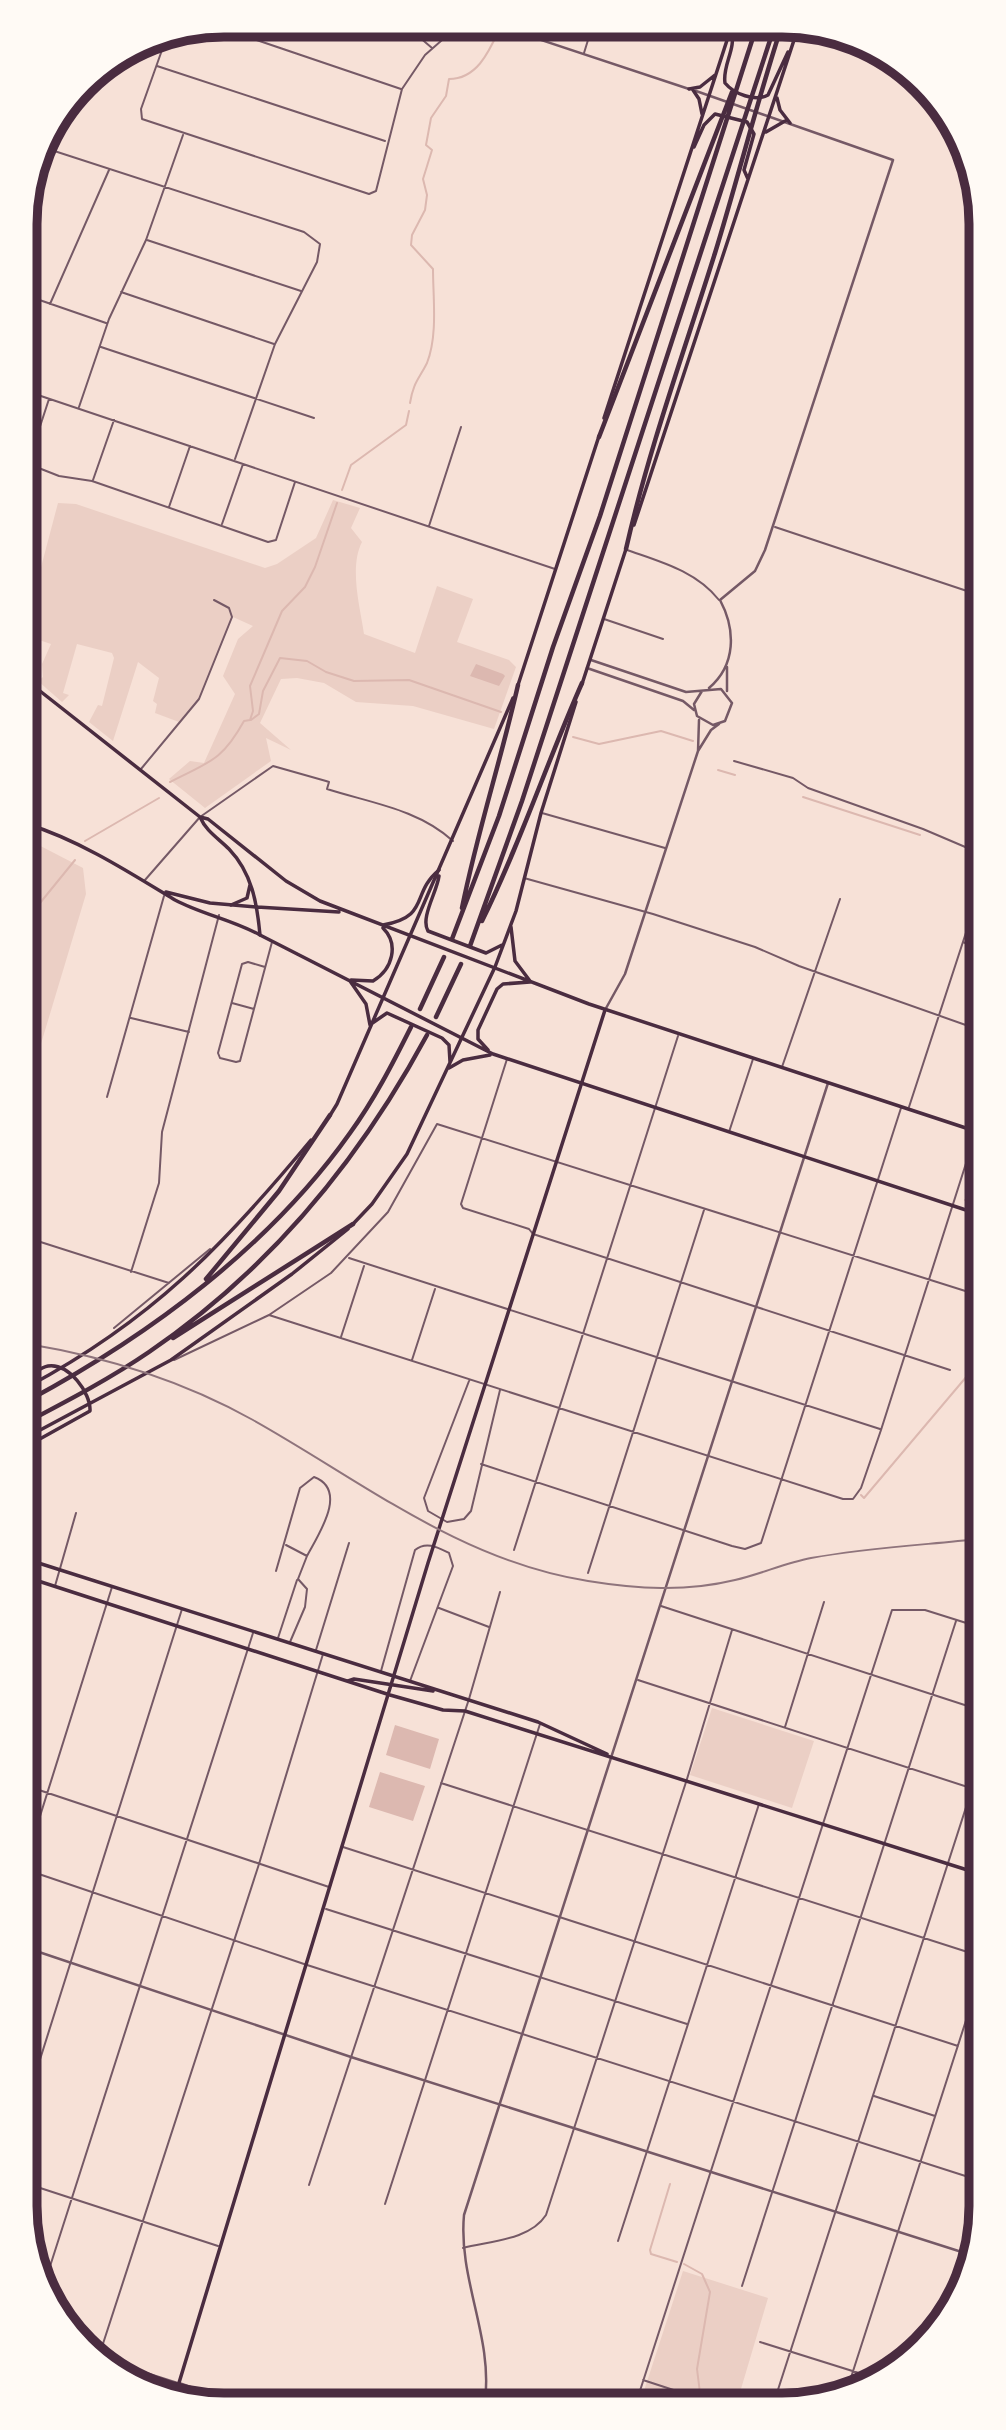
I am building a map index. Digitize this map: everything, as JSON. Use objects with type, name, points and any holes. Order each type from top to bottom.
[{"type":"highway","points":[[452,939],[499,816],[553,647],[600,516],[753,37]]},
{"type":"highway","points":[[582,683],[555,744],[515,854],[471,943],[522,801],[626,487],[702,240],[771,37]]},
{"type":"highway","points":[[626,549],[659,420],[715,253],[757,100],[778,37]]},
{"type":"highway","points":[[599,436],[629,365],[750,46]]},
{"type":"highway","points":[[459,923],[472,857],[502,757],[518,685]]},
{"type":"highway","points":[[420,1009],[444,957]]},
{"type":"highway","points":[[436,1017],[461,964]]},
{"type":"highway","points":[[37,1395],[82,1371],[149,1325],[197,1290],[261,1233],[309,1185],[360,1119],[411,1027]]},
{"type":"highway","points":[[143,1357],[190,1323],[278,1245],[319,1198],[391,1099],[427,1035]]},
{"type":"highway","points":[[197,1290],[279,1191],[330,1115]]},
{"type":"highway","points":[[37,1417],[143,1357],[353,1224]]},
{"type":"main road","points":[[37,1381],[112,1336],[164,1297],[208,1258],[330,1115],[453,841],[518,685],[728,37]]},
{"type":"main road","points":[[733,37],[724,74],[725,83],[737,92],[762,98],[772,88],[781,62],[792,48]]},
{"type":"main road","points":[[37,1432],[171,1360],[314,1257],[372,1204],[407,1154],[463,1039],[511,927],[541,813],[582,683],[795,37]]},
{"type":"main road","points":[[702,119],[699,99],[691,90],[709,82],[716,74]]},
{"type":"main road","points":[[763,136],[768,129],[788,122],[780,110],[776,94]]},
{"type":"main road","points":[[693,149],[708,118],[715,114],[747,122],[752,128],[753,139],[744,170],[749,180]]},
{"type":"main road","points":[[37,690],[200,817],[208,830],[232,852],[250,883],[257,907],[260,934]]},
{"type":"main road","points":[[200,817],[208,819],[299,889],[348,914],[605,1010],[969,1129]]},
{"type":"main road","points":[[37,828],[74,844],[183,903],[219,915],[260,934],[493,1054],[654,1110],[969,1211]]},
{"type":"main road","points":[[381,926],[404,920],[414,913],[429,879],[439,870]]},
{"type":"main road","points":[[439,870],[437,890],[425,925],[428,931],[481,952],[492,953],[504,944]]},
{"type":"main road","points":[[231,905],[247,898],[250,883]]},
{"type":"main road","points":[[165,892],[231,905],[311,908],[348,914]]},
{"type":"main road","points":[[349,980],[373,981],[387,966],[392,955],[392,937],[381,926]]},
{"type":"main road","points":[[511,927],[515,961],[532,982]]},
{"type":"main road","points":[[349,980],[366,1004],[370,1025]]},
{"type":"main road","points":[[493,1054],[481,1043],[478,1030],[497,989],[503,984],[532,982]]},
{"type":"main road","points":[[178,2387],[282,2034],[343,1847],[446,1504],[605,1010]]},
{"type":"main road","points":[[370,1025],[382,1014],[391,1013],[442,1038],[449,1045],[449,1068]]},
{"type":"main road","points":[[449,1068],[463,1060],[493,1054]]},
{"type":"main road","points":[[37,1372],[48,1366],[64,1371],[80,1384],[90,1411],[37,1441]]},
{"type":"main road","points":[[37,1563],[410,1683],[469,1699],[540,1723],[611,1756]]},
{"type":"main road","points":[[37,1581],[390,1695],[443,1710],[465,1711],[969,1870]]},
{"type":"main road","points":[[347,1681],[354,1679],[439,1691]]},
{"type":"street","points":[[246,37],[402,89]]},
{"type":"street","points":[[258,41],[259,37]]},
{"type":"street","points":[[419,37],[433,48]]},
{"type":"street","points":[[163,47],[140,116],[147,121],[373,193],[402,89],[415,69],[446,37]]},
{"type":"street","points":[[532,37],[718,98],[893,160],[773,526],[755,571],[720,600]]},
{"type":"street","points":[[584,54],[589,37]]},
{"type":"street","points":[[156,66],[387,142]]},
{"type":"street","points":[[79,408],[107,324],[120,291],[146,240],[183,133]]},
{"type":"street","points":[[52,150],[304,232],[320,244],[317,262],[275,344],[234,461]]},
{"type":"street","points":[[50,303],[109,169]]},
{"type":"street","points":[[146,240],[302,292]]},
{"type":"street","points":[[120,291],[275,344]]},
{"type":"street","points":[[37,299],[107,324]]},
{"type":"street","points":[[100,346],[314,418]]},
{"type":"street","points":[[37,395],[557,569]]},
{"type":"street","points":[[37,434],[49,399]]},
{"type":"street","points":[[92,481],[114,420]]},
{"type":"street","points":[[429,526],[461,427]]},
{"type":"street","points":[[169,508],[190,445]]},
{"type":"street","points":[[221,525],[243,464]]},
{"type":"street","points":[[37,476],[39,469],[59,476],[92,481],[273,542],[295,481]]},
{"type":"street","points":[[773,526],[969,592]]},
{"type":"street","points":[[605,1010],[625,974],[698,751],[711,730],[732,710],[727,694],[731,629],[720,600],[701,581],[682,570],[626,549]]},
{"type":"street","points":[[140,770],[199,699],[232,617],[229,608],[214,600]]},
{"type":"street","points":[[603,619],[663,639]]},
{"type":"street","points":[[590,660],[686,692],[709,688],[727,666]]},
{"type":"street","points":[[587,668],[683,701],[706,723],[719,724]]},
{"type":"street","points":[[709,688],[720,689],[727,694]]},
{"type":"street","points":[[698,751],[696,699],[702,691]]},
{"type":"street","points":[[734,761],[793,778],[808,789],[923,829],[969,849]]},
{"type":"street","points":[[143,882],[200,817],[273,766],[329,782],[327,789],[383,808],[412,813],[436,826],[453,841]]},
{"type":"street","points":[[541,813],[666,848]]},
{"type":"street","points":[[523,878],[755,947],[814,971],[969,1026]]},
{"type":"street","points":[[107,1097],[165,892]]},
{"type":"street","points":[[782,1068],[840,899]]},
{"type":"street","points":[[131,1272],[159,1182],[162,1132],[219,915]]},
{"type":"street","points":[[908,1109],[969,922]]},
{"type":"street","points":[[265,967],[248,962],[242,964],[218,1056],[240,1061],[272,942]]},
{"type":"street","points":[[962,942],[969,945]]},
{"type":"street","points":[[231,1003],[254,1009]]},
{"type":"street","points":[[130,1017],[189,1032]]},
{"type":"street","points":[[514,1550],[678,1035]]},
{"type":"street","points":[[507,1059],[461,1207],[528,1229],[533,1234],[950,1370]]},
{"type":"street","points":[[729,1133],[753,1059]]},
{"type":"street","points":[[485,2393],[483,2344],[463,2248],[464,2216],[828,1083]]},
{"type":"street","points":[[481,1464],[732,1546],[755,1547],[766,1533],[901,1107]]},
{"type":"street","points":[[171,1360],[180,1359],[269,1315],[309,1290],[348,1257],[388,1212],[438,1124],[969,1292]]},
{"type":"street","points":[[269,1315],[843,1499],[854,1497],[861,1488],[881,1430],[969,1151]]},
{"type":"street","points":[[588,1573],[705,1209]]},
{"type":"street","points":[[114,1328],[238,1226]]},
{"type":"street","points":[[37,1241],[170,1284]]},
{"type":"street","points":[[348,1257],[364,1265],[881,1430]]},
{"type":"street","points":[[341,1339],[364,1265]]},
{"type":"street","points":[[411,1361],[436,1288]]},
{"type":"street","points":[[469,1381],[424,1498],[428,1511],[447,1522],[464,1519],[471,1511],[500,1389]]},
{"type":"street","points":[[276,1571],[286,1545],[300,1488],[314,1477],[323,1480],[328,1488],[330,1510],[307,1556],[277,1639]]},
{"type":"street","points":[[55,1586],[76,1513]]},
{"type":"street","points":[[315,1651],[349,1543]]},
{"type":"street","points":[[286,1545],[307,1556]]},
{"type":"street","points":[[380,1672],[415,1550],[425,1545],[449,1553],[453,1566],[410,1683]]},
{"type":"street","points":[[37,1574],[40,1564]]},
{"type":"street","points":[[290,1643],[305,1607],[307,1589],[298,1579]]},
{"type":"street","points":[[37,1826],[113,1586]]},
{"type":"street","points":[[309,2185],[469,1699],[500,1592]]},
{"type":"street","points":[[784,1728],[824,1602]]},
{"type":"street","points":[[659,1605],[969,1707]]},
{"type":"street","points":[[438,1607],[489,1627]]},
{"type":"street","points":[[37,2069],[183,1608]]},
{"type":"street","points":[[638,2393],[870,1674],[895,1609],[925,1610],[969,1624]]},
{"type":"street","points":[[742,2286],[957,1620]]},
{"type":"street","points":[[463,2248],[529,2232],[539,2225],[545,2215],[687,1779],[732,1630]]},
{"type":"street","points":[[49,2271],[142,1987],[253,1632]]},
{"type":"street","points":[[102,2348],[259,1864],[323,1653]]},
{"type":"street","points":[[636,1679],[969,1787]]},
{"type":"street","points":[[385,2204],[540,1723]]},
{"type":"street","points":[[440,1783],[969,1952]]},
{"type":"street","points":[[37,1789],[330,1887]]},
{"type":"street","points":[[777,2393],[969,1797]]},
{"type":"street","points":[[618,2241],[760,1803]]},
{"type":"street","points":[[343,1847],[958,2046]]},
{"type":"street","points":[[37,1873],[304,1964],[969,2177]]},
{"type":"street","points":[[324,1908],[688,2024]]},
{"type":"street","points":[[37,1951],[573,2129],[962,2252]]},
{"type":"street","points":[[850,2380],[969,2012]]},
{"type":"street","points":[[873,2096],[936,2116]]},
{"type":"street","points":[[37,2187],[219,2246]]},
{"type":"street","points":[[950,2289],[967,2237]]},
{"type":"street","points":[[761,2342],[864,2374]]},
{"type":"street","points":[[129,2367],[206,2392]]},
{"type":"street","points":[[643,2380],[683,2393]]},
{"type":"shaded area","points":[[333,500],[360,508],[351,528],[362,542],[356,563],[356,575],[364,634],[415,653],[437,586],[473,599],[457,642],[509,660],[516,667],[494,729],[413,706],[356,702],[324,683],[297,678],[281,679],[260,723],[291,750],[266,738],[271,761],[205,808],[169,779],[190,761],[204,763],[235,694],[223,676],[238,639],[253,626],[233,617],[199,699],[179,722],[155,713],[157,704],[153,701],[159,678],[138,662],[113,741],[89,722],[98,705],[102,706],[114,658],[112,653],[77,644],[63,693],[69,695],[62,702],[38,681],[43,677],[42,664],[51,644],[37,639],[37,582],[58,503],[76,504],[265,568],[277,564],[316,538]]},
{"type":"shaded area","points":[[476,664],[503,674],[505,676],[499,686],[470,676]]},
{"type":"shaded area","points":[[37,844],[83,868],[86,894],[37,1057]]},
{"type":"shaded area","points":[[712,1708],[814,1741],[792,1808],[690,1775]]},
{"type":"shaded area","points":[[395,1725],[439,1739],[430,1769],[386,1755]]},
{"type":"shaded area","points":[[380,1772],[425,1786],[413,1821],[369,1807]]},
{"type":"shaded area","points":[[683,2271],[768,2298],[740,2393],[643,2393]]},
{"type":"waterway","points":[[410,403],[427,363],[434,329],[433,269],[411,245],[412,235],[425,210],[427,195],[423,179],[432,150],[426,145],[431,118],[446,96],[449,79],[467,75],[474,70],[495,37]]},
{"type":"waterway","points":[[342,490],[351,465],[406,425],[409,411]]},
{"type":"waterway","points":[[170,782],[221,753],[244,721],[250,720],[253,711],[250,686],[282,611],[305,587],[315,567],[337,503]]},
{"type":"waterway","points":[[251,720],[259,714],[263,691],[280,658],[307,661],[326,672],[354,681],[409,680],[501,712]]},
{"type":"waterway","points":[[573,737],[599,744],[661,731],[693,741]]},
{"type":"waterway","points":[[718,770],[735,775]]},
{"type":"waterway","points":[[803,797],[920,835]]},
{"type":"waterway","points":[[85,841],[159,798]]},
{"type":"waterway","points":[[37,907],[75,860]]},
{"type":"waterway","points":[[965,1200],[969,1201]]},
{"type":"waterway","points":[[861,1495],[864,1498],[969,1374]]},
{"type":"waterway","points":[[670,2184],[650,2250],[651,2254],[677,2262]]},
{"type":"waterway","points":[[684,2264],[702,2274],[710,2292],[697,2369],[700,2393]]},
{"type":"railway","points":[[37,1346],[115,1363],[172,1382],[253,1420],[413,1516],[454,1537],[541,1571],[588,1581],[625,1586],[680,1588],[735,1580],[811,1558],[969,1540]]}]
